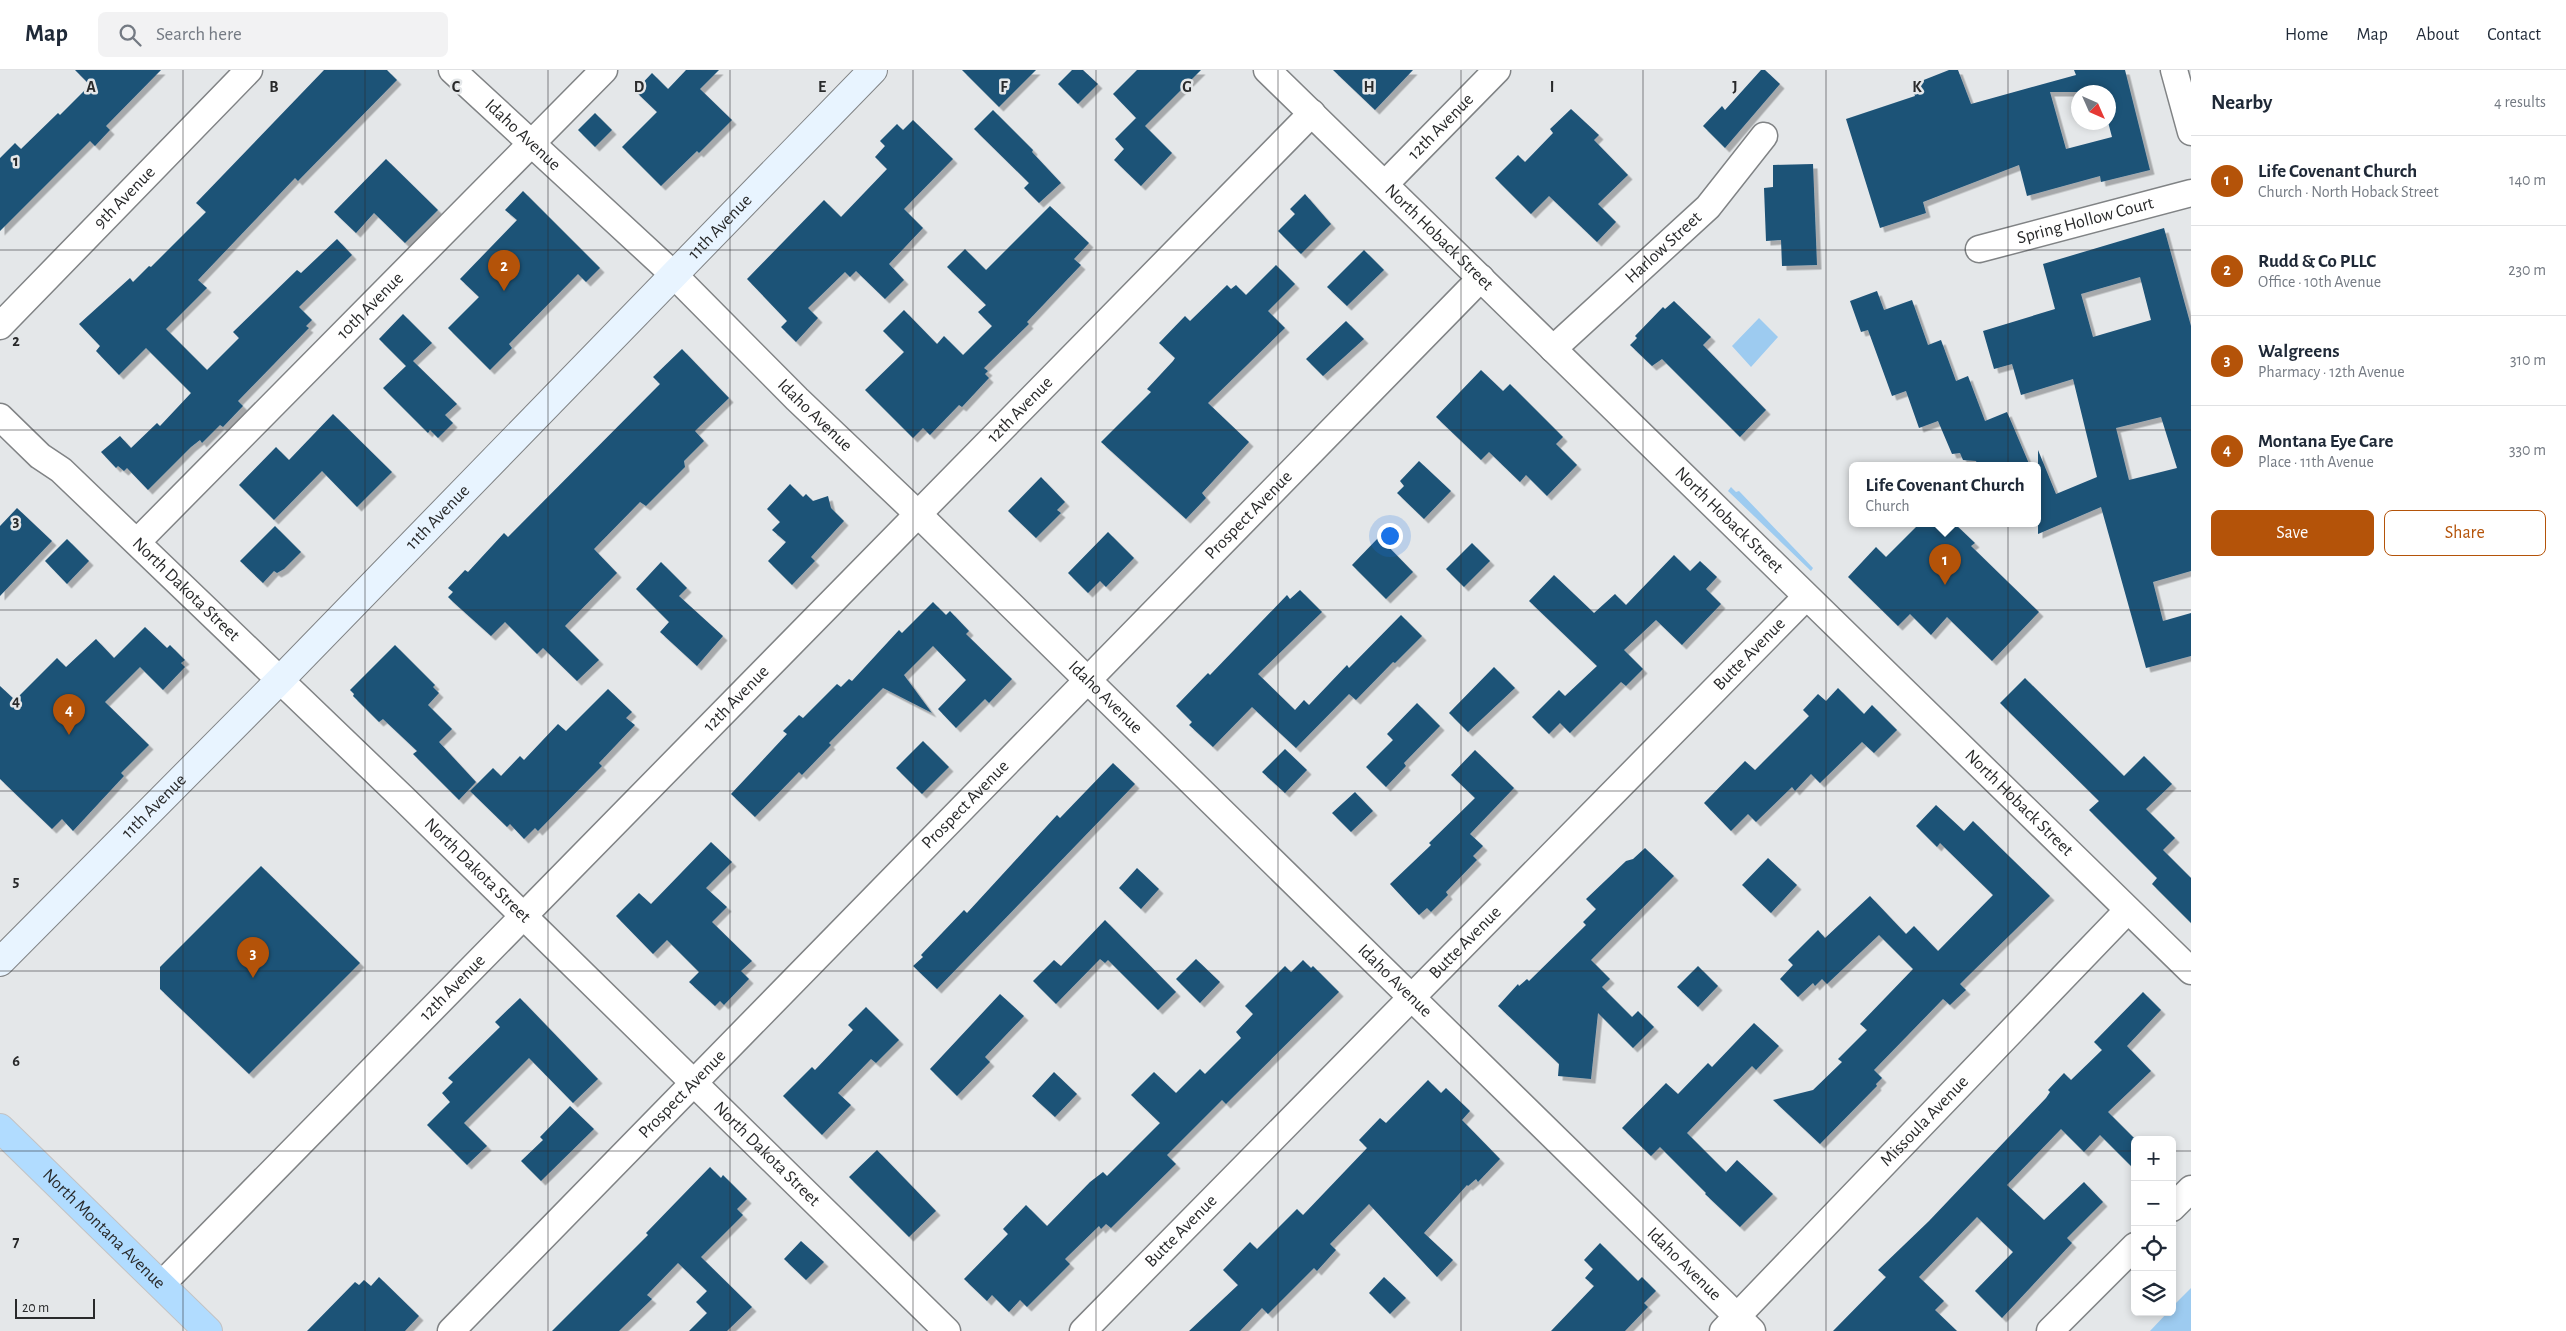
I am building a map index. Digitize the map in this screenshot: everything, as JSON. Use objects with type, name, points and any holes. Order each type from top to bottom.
[{"type":"highway","name":"North Montana Avenue","points":[[0,1128],[162,1284],[208,1331]]},
{"type":"main road","name":"11th Avenue","points":[[0,962],[280,680],[873,70]]},
{"type":"street","name":"9th Avenue","points":[[0,326],[249,70]]},
{"type":"street","name":"Idaho Avenue","points":[[452,70],[674,275],[797,399],[1412,998],[1737,1326]]},
{"type":"street","name":"10th Avenue","points":[[137,542],[604,70]]},
{"type":"street","name":"North Hoback Street","points":[[1267,70],[2127,911],[2191,971]]},
{"type":"street","name":"12th Avenue","points":[[1385,184],[1497,70]]},
{"type":"street","points":[[2174,70],[2191,132]]},
{"type":"street","name":"12th Avenue","points":[[162,1284],[1312,113]]},
{"type":"street","name":"Harlow Street","points":[[1553,349],[1708,207],[1764,136]]},
{"type":"street","name":"Spring Hollow Court","points":[[1979,249],[2191,193]]},
{"type":"street","name":"Prospect Avenue","points":[[451,1331],[1481,278]]},
{"type":"street","name":"North Dakota Street","points":[[0,417],[40,456],[61,470],[280,680],[524,916],[947,1331]]},
{"type":"street","name":"Butte Avenue","points":[[1083,1331],[1806,597]]},
{"type":"street","name":"Missoula Avenue","points":[[1737,1326],[2127,911]]},
{"type":"street","points":[[2176,1204],[2191,1189]]},
{"type":"street","points":[[2050,1331],[2131,1250]]},
{"type":"shaded area","points":[[1759,318],[1778,337],[1751,367],[1732,346]]},
{"type":"shaded area","points":[[1731,487],[1736,492],[1739,491],[1813,568],[1811,571],[1728,491]]},
{"type":"shaded area","points":[[2191,1288],[2191,1331],[2150,1331],[2164,1316],[2176,1316],[2176,1303]]},
{"type":"building","points":[[75,70],[161,70],[106,126],[110,130],[95,146],[90,141],[0,231],[0,158],[15,143],[21,149],[58,113],[60,115],[90,85]]},
{"type":"building","points":[[324,70],[387,70],[397,80],[298,181],[295,178],[198,280],[207,288],[166,329],[207,370],[239,338],[233,332],[297,270],[301,273],[337,239],[352,255],[299,307],[312,320],[306,326],[309,328],[238,401],[243,406],[223,427],[220,425],[202,443],[200,440],[191,447],[148,490],[127,468],[124,471],[118,466],[116,468],[101,452],[120,436],[131,448],[157,423],[160,426],[191,393],[146,348],[119,375],[96,351],[100,346],[79,324],[130,278],[133,282],[149,266],[151,267],[206,212],[196,203]]},
{"type":"building","points":[[686,70],[719,70],[700,89],[732,120],[699,153],[697,151],[661,186],[622,147],[657,112],[635,91],[652,73],[668,89]]},
{"type":"building","points":[[962,70],[1036,70],[999,107]]},
{"type":"building","points":[[1072,70],[1083,70],[1098,84],[1078,104],[1058,84]]},
{"type":"building","points":[[1137,70],[1201,70],[1145,126],[1172,153],[1141,186],[1114,160],[1124,149],[1115,139],[1136,118],[1138,120],[1113,94]]},
{"type":"building","points":[[1333,70],[1413,70],[1375,110]]},
{"type":"building","points":[[1761,70],[1765,70],[1780,84],[1725,148],[1703,126],[1722,106],[1725,110]]},
{"type":"building","points":[[1949,70],[1958,70],[1971,104],[2076,75],[2074,70],[2125,70],[2150,170],[2101,182],[2100,176],[2027,196],[2019,165],[1923,202],[1926,213],[1880,228],[1846,119],[1915,96],[1911,85]]},
{"type":"building","points":[[1571,109],[1599,135],[1594,140],[1628,175],[1598,204],[1616,222],[1597,242],[1549,196],[1531,214],[1495,178],[1518,155],[1525,162],[1553,133],[1550,129]]},
{"type":"building","points":[[993,110],[1033,150],[1032,152],[1061,183],[1039,203],[1024,188],[1029,183],[974,129]]},
{"type":"building","points":[[595,113],[612,130],[595,147],[578,130]]},
{"type":"building","points":[[913,120],[953,159],[904,209],[923,228],[889,264],[904,280],[885,299],[856,271],[850,277],[845,272],[808,308],[818,318],[796,342],[781,327],[787,321],[747,279],[824,200],[841,217],[887,169],[875,157],[885,146],[880,141],[897,124],[903,130]]},
{"type":"building","points":[[386,159],[438,210],[405,243],[374,213],[356,233],[334,212]]},
{"type":"building","points":[[1813,164],[1817,265],[1782,266],[1781,240],[1766,241],[1764,188],[1773,187],[1773,165]]},
{"type":"building","points":[[523,191],[600,268],[586,282],[578,274],[509,344],[512,348],[490,370],[448,328],[479,297],[460,279],[517,220],[505,210]]},
{"type":"building","points":[[1305,194],[1331,224],[1301,254],[1278,231],[1295,214],[1290,209]]},
{"type":"building","points":[[1050,206],[1089,243],[1074,259],[1081,265],[1027,322],[1029,324],[984,368],[988,371],[985,374],[989,378],[962,407],[959,405],[930,435],[923,428],[913,438],[865,390],[904,352],[883,331],[904,310],[937,344],[944,336],[963,355],[992,326],[978,312],[986,305],[947,267],[965,249],[986,270]]},
{"type":"building","points":[[2164,228],[2191,326],[2191,571],[2153,582],[2163,621],[2191,613],[2191,656],[2146,668],[2101,507],[2038,534],[2038,527],[2041,527],[2041,462],[2038,462],[2038,450],[2056,494],[2097,477],[2073,379],[2021,395],[2012,364],[1994,369],[1983,331],[2055,309],[2043,264]],"holes":[[[2140,277],[2151,320],[2093,337],[2081,294]],[[2161,417],[2177,468],[2129,480],[2116,428]]]},
{"type":"building","points":[[1364,250],[1384,270],[1347,306],[1327,287]]},
{"type":"building","points":[[1276,265],[1295,284],[1268,311],[1285,328],[1208,403],[1249,442],[1202,493],[1206,498],[1186,519],[1101,442],[1151,392],[1147,389],[1175,358],[1159,343],[1185,316],[1190,321],[1227,285],[1231,289],[1236,285],[1246,295]]},
{"type":"building","points":[[1877,291],[1884,310],[1912,300],[1928,345],[1941,340],[1956,381],[1968,376],[1985,421],[2007,412],[2028,462],[1976,462],[1963,460],[1960,453],[1952,454],[1938,421],[1919,428],[1906,391],[1892,396],[1868,330],[1861,332],[1850,301]]},
{"type":"building","points":[[1674,301],[1711,337],[1703,345],[1766,410],[1740,437],[1662,359],[1652,366],[1630,345],[1637,338],[1635,336],[1663,307],[1665,309]]},
{"type":"building","points":[[403,314],[432,343],[413,361],[457,404],[445,415],[453,423],[438,438],[430,430],[428,433],[383,388],[406,366],[379,339]]},
{"type":"building","points":[[1346,321],[1364,339],[1323,376],[1306,359]]},
{"type":"building","points":[[682,349],[729,398],[695,431],[704,441],[684,461],[685,467],[646,506],[640,502],[594,549],[617,573],[565,626],[599,660],[577,681],[543,648],[537,654],[505,622],[491,636],[448,597],[453,592],[448,588],[465,570],[468,572],[504,533],[508,537],[660,384],[653,377]]},
{"type":"building","points":[[1481,370],[1503,391],[1510,384],[1563,437],[1556,444],[1577,465],[1547,496],[1526,475],[1520,482],[1489,452],[1481,460],[1436,417]]},
{"type":"building","points":[[333,414],[392,472],[357,507],[322,471],[274,520],[239,485],[276,447],[289,460]]},
{"type":"building","points":[[1419,461],[1451,491],[1424,519],[1397,493],[1404,486],[1400,481]]},
{"type":"building","points":[[1041,477],[1065,502],[1057,510],[1061,513],[1036,538],[1008,511]]},
{"type":"building","points":[[790,484],[803,497],[806,494],[813,501],[828,496],[831,508],[844,521],[811,557],[815,561],[792,585],[768,561],[786,542],[772,530],[780,522],[767,509]]},
{"type":"building","points":[[17,508],[52,541],[0,596],[0,526]]},
{"type":"building","points":[[275,526],[301,552],[284,569],[277,573],[274,571],[263,583],[240,561]]},
{"type":"building","points":[[1916,527],[1958,527],[1975,543],[1971,546],[2039,612],[1992,661],[1947,617],[1931,635],[1910,614],[1898,626],[1848,577],[1876,547],[1886,557]]},
{"type":"building","points":[[1108,532],[1134,558],[1106,587],[1100,581],[1088,593],[1068,573]]},
{"type":"building","points":[[1379,537],[1413,572],[1386,599],[1352,565]]},
{"type":"building","points":[[67,539],[89,561],[67,584],[45,561]]},
{"type":"building","points":[[1472,543],[1490,561],[1464,587],[1446,569]]},
{"type":"building","points":[[1674,555],[1690,571],[1700,561],[1717,577],[1706,589],[1721,604],[1682,645],[1656,620],[1624,650],[1643,669],[1626,686],[1621,682],[1570,733],[1560,723],[1549,734],[1532,717],[1559,690],[1565,696],[1597,666],[1529,601],[1554,575],[1594,613],[1615,594],[1626,605]]},
{"type":"building","points":[[661,562],[687,588],[679,596],[723,636],[697,666],[660,632],[669,622],[636,589]]},
{"type":"building","points":[[1300,590],[1322,612],[1258,674],[1295,710],[1304,700],[1309,705],[1347,665],[1349,668],[1401,615],[1422,636],[1395,663],[1393,662],[1356,700],[1349,694],[1296,748],[1252,707],[1213,747],[1189,725],[1192,722],[1176,706],[1208,673],[1210,675],[1287,595],[1290,599]]},
{"type":"building","points":[[933,602],[946,615],[950,611],[969,631],[966,634],[1012,679],[989,703],[985,699],[956,728],[938,709],[966,680],[933,646],[904,675],[932,713],[883,688],[829,743],[831,745],[802,775],[799,772],[755,817],[731,794],[787,734],[783,731],[799,715],[803,718],[837,684],[841,687],[849,679],[852,681],[899,630],[902,633]]},
{"type":"building","points":[[145,627],[167,648],[170,645],[185,660],[181,663],[185,667],[163,690],[140,667],[105,702],[149,745],[121,773],[124,776],[73,831],[62,819],[52,829],[0,779],[0,686],[15,700],[57,658],[66,667],[96,639],[114,658]]},
{"type":"building","points":[[395,645],[435,685],[433,687],[439,693],[428,705],[452,729],[439,742],[476,782],[459,800],[413,754],[417,751],[383,719],[379,722],[353,696],[354,694],[350,690]]},
{"type":"building","points":[[1494,667],[1515,688],[1468,732],[1449,713]]},
{"type":"building","points":[[2025,678],[2124,776],[2144,756],[2172,784],[2146,809],[2175,838],[2163,850],[2191,878],[2191,923],[2152,884],[2157,878],[2089,810],[2099,801],[2000,703]]},
{"type":"building","points":[[1838,688],[1864,714],[1872,705],[1897,730],[1874,753],[1862,742],[1820,783],[1811,774],[1795,791],[1792,787],[1756,822],[1748,814],[1731,831],[1704,803],[1745,761],[1755,770],[1809,716],[1803,710],[1818,694],[1826,701]]},
{"type":"building","points":[[608,689],[632,712],[626,718],[635,725],[599,763],[602,766],[538,831],[535,828],[524,839],[510,824],[507,827],[470,791],[493,768],[501,776],[520,756],[524,760],[558,724],[566,731]]},
{"type":"building","points":[[1417,703],[1440,726],[1404,763],[1406,766],[1386,787],[1366,767],[1393,740],[1387,734]]},
{"type":"building","points":[[923,741],[949,767],[922,794],[896,768]]},
{"type":"building","points":[[1285,749],[1307,770],[1285,793],[1262,772]]},
{"type":"building","points":[[1475,750],[1514,788],[1470,834],[1483,846],[1473,856],[1477,860],[1446,892],[1448,895],[1431,912],[1427,908],[1419,915],[1390,884],[1431,845],[1429,843],[1475,798],[1451,775]]},
{"type":"building","points":[[1113,763],[1135,784],[937,989],[913,966],[923,957],[921,955],[964,910],[967,913],[1057,815],[1060,818]]},
{"type":"building","points":[[1355,792],[1373,811],[1351,832],[1332,813]]},
{"type":"building","points":[[1936,805],[1964,831],[1973,821],[2050,896],[1960,984],[1966,990],[1950,1005],[1943,999],[1874,1070],[1882,1078],[1876,1084],[1877,1086],[1820,1144],[1773,1100],[1813,1090],[1842,1062],[1838,1059],[1867,1030],[1860,1024],[1913,969],[1879,935],[1827,984],[1822,979],[1815,986],[1813,983],[1798,997],[1780,979],[1793,965],[1788,960],[1818,930],[1825,938],[1870,896],[1906,934],[1914,926],[1938,951],[1993,895],[1940,843],[1937,847],[1916,826]]},
{"type":"building","points":[[711,842],[732,862],[706,888],[727,907],[712,922],[752,961],[741,971],[749,979],[724,1005],[720,1001],[715,1006],[689,982],[699,972],[667,940],[653,954],[616,916],[639,893],[651,904]]},
{"type":"building","points":[[1645,848],[1674,876],[1591,960],[1610,979],[1602,987],[1632,1017],[1638,1011],[1654,1027],[1633,1048],[1598,1013],[1591,1079],[1558,1076],[1559,1064],[1498,1006],[1518,984],[1519,986],[1527,979],[1529,981],[1586,925],[1583,922],[1596,909],[1586,899],[1626,861],[1633,859]]},
{"type":"building","points":[[1768,858],[1797,885],[1771,913],[1742,885]]},
{"type":"building","points":[[261,866],[360,963],[249,1074],[160,989],[160,967]]},
{"type":"building","points":[[1137,868],[1159,889],[1141,909],[1119,888]]},
{"type":"building","points":[[1105,920],[1176,992],[1158,1010],[1108,960],[1105,963],[1100,959],[1056,1004],[1033,981],[1054,960],[1061,966]]},
{"type":"building","points":[[1196,959],[1220,982],[1200,1003],[1176,979]]},
{"type":"building","points":[[1303,960],[1311,968],[1313,966],[1339,992],[1226,1104],[1222,1100],[1167,1155],[1176,1164],[1111,1228],[1106,1224],[1101,1229],[1099,1226],[1065,1259],[1070,1264],[1027,1307],[1020,1300],[1009,1312],[992,1295],[987,1301],[964,1279],[1008,1234],[1003,1229],[1026,1205],[1047,1226],[1090,1182],[1103,1172],[1107,1176],[1160,1123],[1131,1095],[1154,1072],[1176,1093],[1200,1069],[1205,1074],[1241,1038],[1236,1032],[1253,1014],[1245,1006],[1285,966],[1291,972]]},
{"type":"building","points":[[1698,966],[1718,986],[1698,1007],[1677,987]]},
{"type":"building","points":[[2143,992],[2161,1010],[2127,1046],[2151,1071],[2108,1112],[2132,1136],[2131,1166],[2100,1135],[2084,1152],[2061,1129],[2007,1185],[2044,1220],[2084,1182],[2103,1202],[2067,1238],[2072,1243],[2002,1318],[1975,1291],[2013,1252],[1977,1217],[1919,1277],[1944,1301],[1935,1310],[1957,1331],[1833,1331],[1886,1277],[1878,1270],[1929,1221],[2046,1098],[2050,1092],[2048,1090],[2064,1073],[2071,1080],[2102,1050],[2094,1042]]},
{"type":"building","points":[[1000,994],[1024,1016],[985,1057],[990,1062],[957,1096],[930,1069]]},
{"type":"building","points":[[520,998],[598,1079],[573,1103],[529,1058],[464,1123],[487,1146],[467,1165],[427,1125],[450,1102],[442,1093],[453,1082],[448,1078],[500,1027],[495,1022]]},
{"type":"building","points":[[866,1007],[899,1040],[876,1063],[871,1059],[838,1093],[851,1105],[822,1135],[783,1096],[812,1067],[815,1070],[853,1030],[848,1025]]},
{"type":"building","points":[[1754,1023],[1779,1046],[1756,1070],[1752,1066],[1687,1133],[1726,1172],[1737,1160],[1773,1194],[1740,1227],[1660,1147],[1651,1156],[1622,1128],[1666,1083],[1678,1094],[1708,1063],[1712,1067]]},
{"type":"building","points":[[1054,1072],[1077,1094],[1055,1117],[1032,1096]]},
{"type":"building","points":[[1428,1080],[1441,1093],[1446,1088],[1470,1111],[1462,1120],[1500,1159],[1478,1182],[1476,1179],[1467,1185],[1424,1233],[1453,1260],[1437,1277],[1369,1204],[1330,1244],[1336,1250],[1317,1271],[1314,1268],[1268,1314],[1262,1308],[1240,1331],[1189,1331],[1238,1285],[1223,1270],[1250,1242],[1257,1249],[1297,1209],[1303,1215],[1367,1148],[1359,1140],[1380,1118],[1386,1123]]},
{"type":"building","points":[[570,1106],[594,1129],[541,1181],[521,1161],[543,1140],[540,1137]]},
{"type":"building","points":[[877,1150],[936,1211],[909,1237],[849,1177]]},
{"type":"building","points":[[710,1167],[721,1178],[723,1175],[747,1199],[737,1209],[743,1215],[701,1257],[752,1307],[727,1331],[689,1331],[707,1313],[696,1302],[707,1291],[678,1263],[647,1295],[652,1299],[619,1331],[552,1331],[648,1235],[646,1233]]},
{"type":"building","points":[[801,1241],[824,1262],[806,1280],[784,1259]]},
{"type":"building","points":[[1600,1243],[1638,1281],[1642,1277],[1656,1291],[1644,1303],[1648,1307],[1625,1331],[1551,1331],[1594,1286],[1585,1278],[1593,1269],[1584,1260]]},
{"type":"building","points":[[379,1277],[419,1316],[405,1331],[307,1331],[355,1282],[359,1285],[364,1280],[371,1286]]},
{"type":"building","points":[[1384,1277],[1406,1298],[1390,1314],[1369,1293]]},
{"type":"place","name":"Rudd & Co PLLC","points":[[504,291]]},
{"type":"place","name":"Life Covenant Church","points":[[1945,585]]},
{"type":"place","name":"Montana Eye Care","points":[[69,735]]},
{"type":"place","name":"Walgreens","points":[[253,978]]}]
